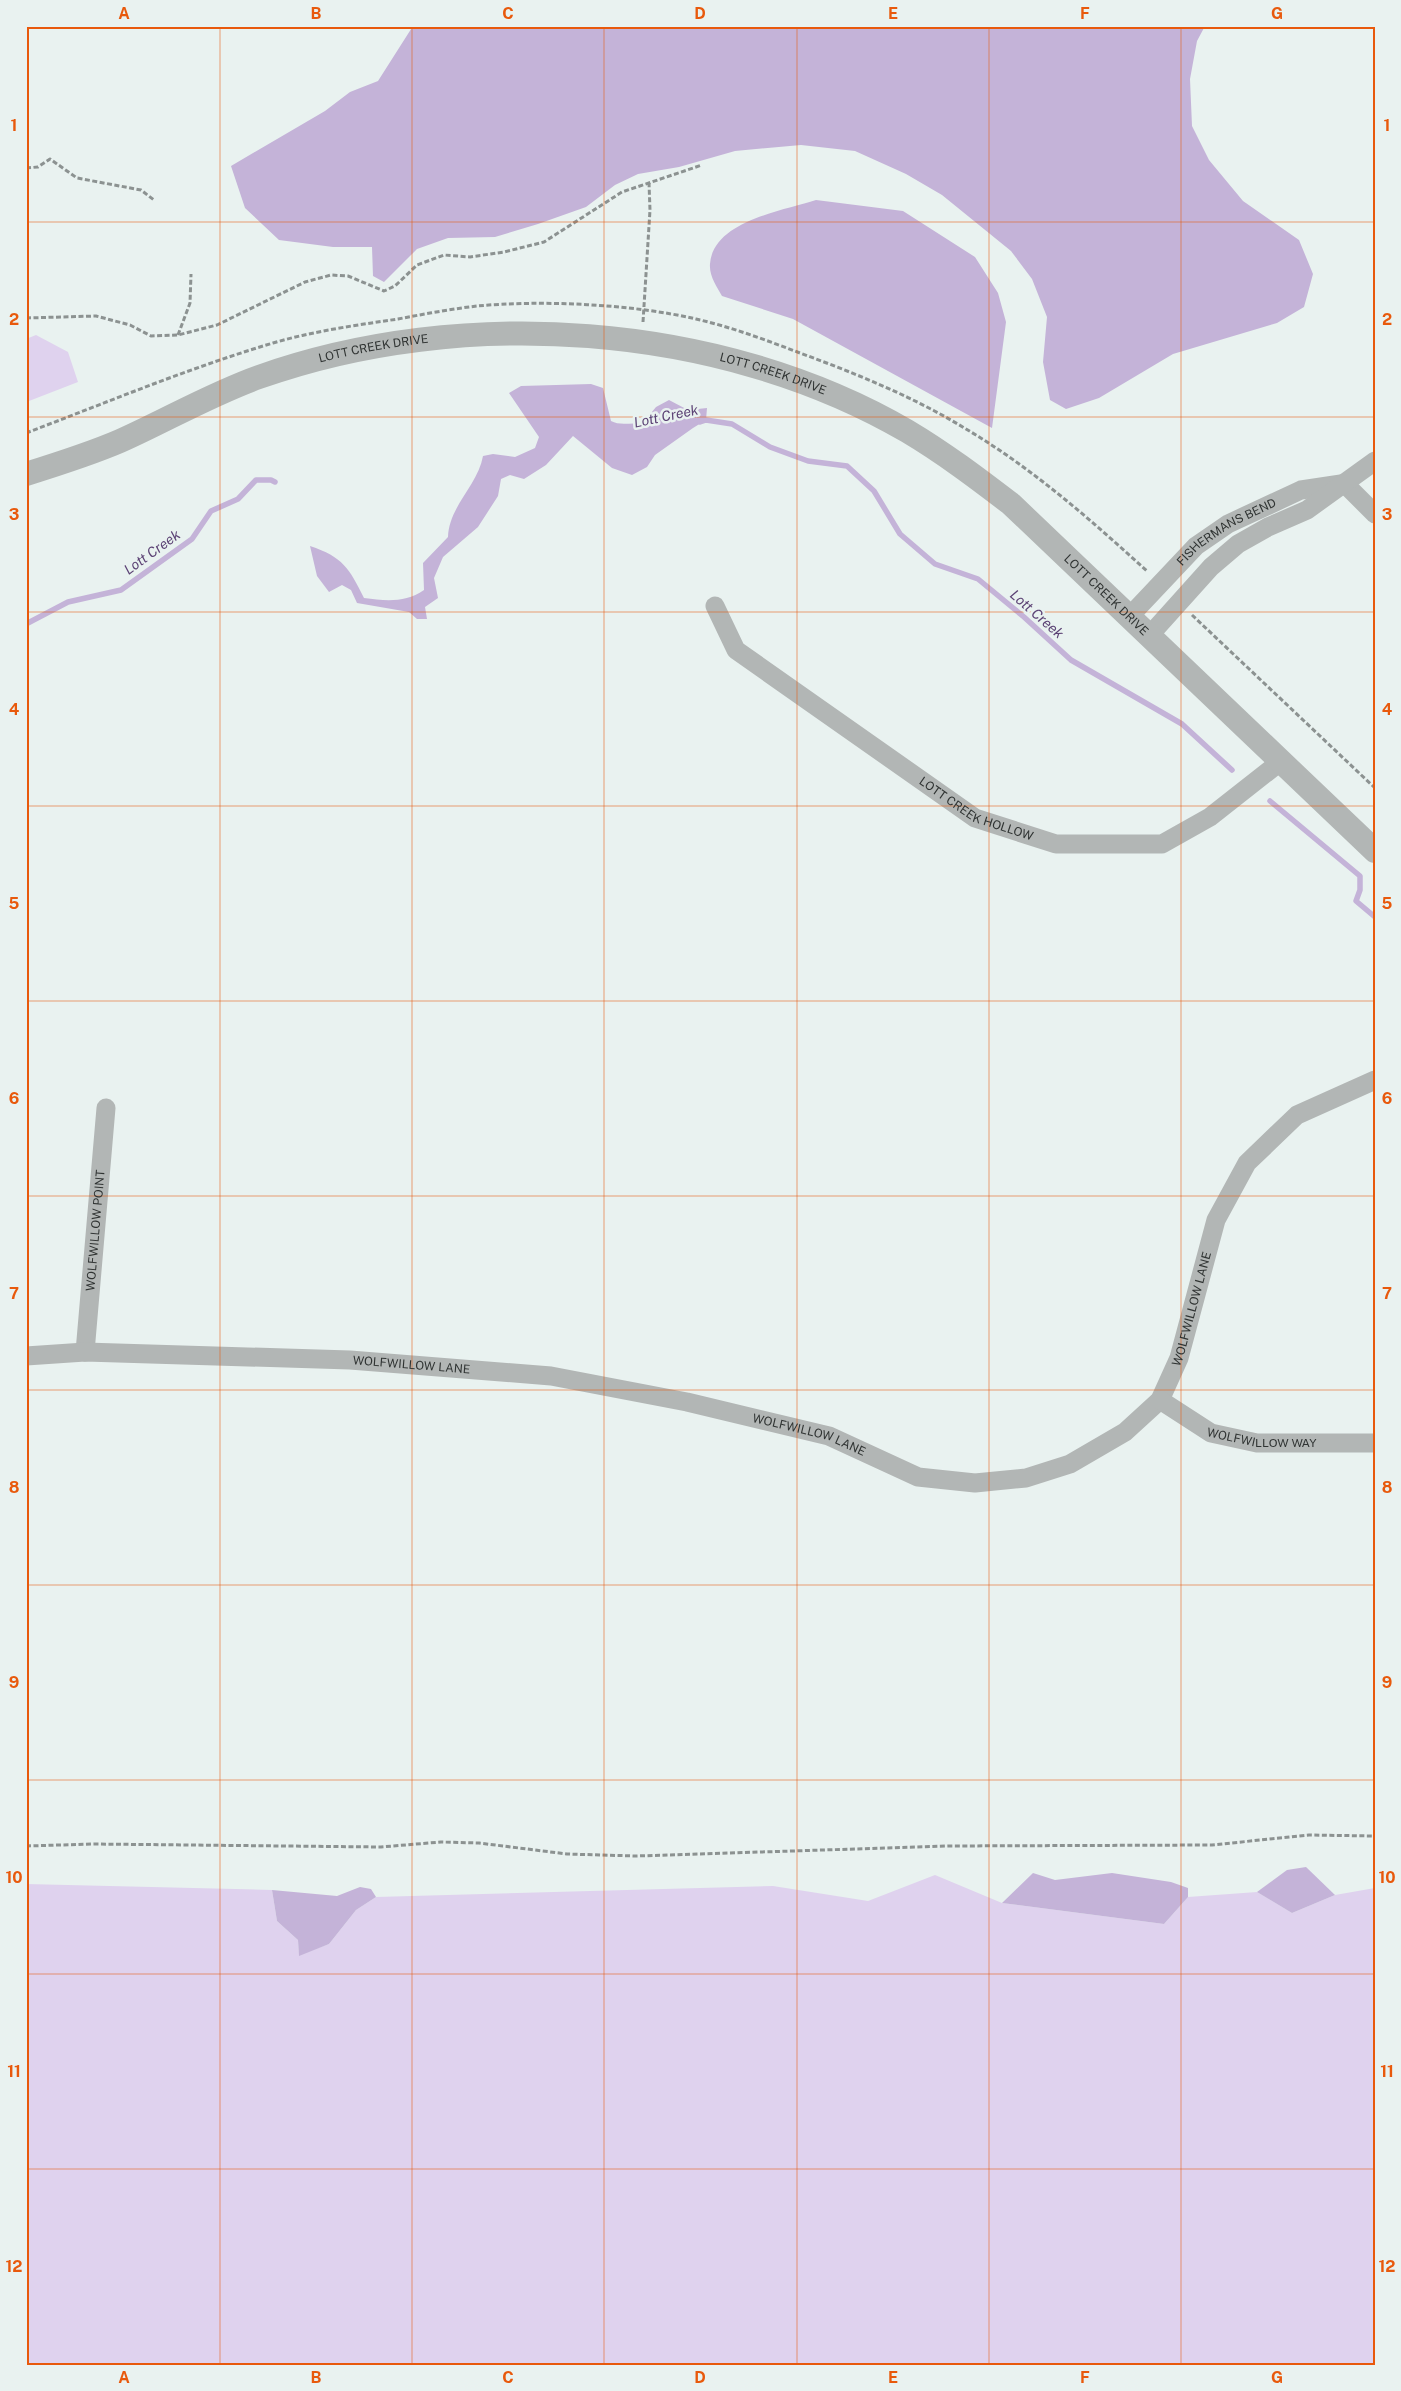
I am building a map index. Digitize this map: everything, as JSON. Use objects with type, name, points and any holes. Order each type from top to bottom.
[{"type":"street","name":"LOTT CREEK DRIVE","points":[[26,474],[74,459],[122,440],[208,398],[259,377],[318,359],[378,346],[439,338],[502,334],[567,335],[640,342],[696,352],[786,377],[856,405],[906,431],[955,462],[1011,504],[1375,851]]},
{"type":"street","name":"FISHERMANS BEND","points":[[1149,636],[1211,567],[1238,544],[1268,527],[1307,510],[1375,461]]},
{"type":"street","name":"FISHERMANS BEND","points":[[1129,617],[1196,546],[1228,524],[1301,490],[1345,484]]},
{"type":"street","points":[[1345,484],[1375,514]]},
{"type":"street","name":"LOTT CREEK HOLLOW","points":[[715,606],[736,650],[975,818],[1056,844],[1162,844],[1210,817],[1280,762]]},
{"type":"street","name":"WOLFWILLOW LANE","points":[[26,1356],[85,1352],[350,1360],[551,1376],[687,1402],[829,1436],[918,1477],[975,1483],[1026,1478],[1070,1464],[1125,1432],[1160,1400],[1179,1358],[1216,1220],[1247,1163],[1297,1115],[1375,1080]]},
{"type":"street","name":"WOLFWILLOW POINT","points":[[85,1352],[106,1108]]},
{"type":"street","name":"WOLFWILLOW WAY","points":[[1160,1400],[1211,1433],[1257,1443],[1375,1443]]},
{"type":"path","points":[[26,168],[38,167],[50,159],[77,178],[141,190],[154,200]]},
{"type":"path","points":[[26,318],[96,316],[130,325],[151,336],[178,336],[217,325],[305,282],[331,275],[348,276],[384,291],[394,286],[417,265],[444,255],[470,257],[504,252],[544,242],[622,192],[702,165]]},
{"type":"path","points":[[640,342],[644,311],[650,210],[648,183]]},
{"type":"path","points":[[178,336],[190,303],[191,274]]},
{"type":"path","points":[[26,433],[218,361],[275,342],[320,332],[476,306],[539,304],[594,306],[644,311],[693,318],[748,334],[865,377],[966,428],[1032,473],[1104,532],[1160,584]]},
{"type":"path","points":[[1179,602],[1375,788]]},
{"type":"path","points":[[26,1846],[94,1844],[381,1847],[441,1842],[479,1843],[567,1854],[636,1856],[948,1846],[1212,1846],[1309,1835],[1375,1836]]},
{"type":"shaded area","points":[[413,26],[1205,26],[1197,41],[1190,79],[1192,126],[1209,160],[1243,201],[1299,240],[1313,274],[1304,307],[1277,323],[1173,354],[1099,398],[1066,409],[1050,400],[1043,362],[1047,317],[1032,279],[1011,251],[942,195],[906,174],[855,151],[801,145],[735,151],[679,167],[638,174],[615,185],[586,207],[538,224],[495,237],[448,238],[417,249],[384,282],[373,276],[372,247],[333,247],[279,240],[245,208],[231,166],[325,111],[350,92],[378,81]]},
{"type":"shaded area","points":[[816,200],[903,211],[975,257],[998,293],[1006,322],[992,428],[793,319],[722,296],[712,277],[710,264],[714,249],[723,237],[751,220]]},
{"type":"shaded area","points":[[36,335],[68,352],[78,382],[29,401],[26,400],[26,339]]},
{"type":"shaded area","points":[[591,384],[603,388],[611,421],[614,422],[642,424],[656,407],[669,400],[688,410],[707,408],[706,420],[655,455],[647,467],[632,475],[612,468],[573,436],[546,465],[524,479],[510,475],[501,479],[498,496],[478,527],[443,557],[434,578],[438,598],[425,607],[427,619],[417,619],[409,612],[357,603],[351,590],[342,585],[329,592],[317,576],[310,546],[338,559],[349,571],[364,598],[395,600],[410,597],[424,590],[423,563],[448,537],[453,515],[476,477],[483,456],[493,454],[515,457],[535,448],[539,437],[509,393],[521,386]]},
{"type":"shaded area","points":[[1306,1867],[1335,1895],[1292,1913],[1257,1892],[1287,1870]]},
{"type":"shaded area","points":[[1033,1873],[1055,1880],[1112,1873],[1171,1882],[1188,1888],[1188,1897],[1164,1924],[1002,1903]]},
{"type":"shaded area","points":[[935,1875],[1002,1903],[1164,1924],[1188,1897],[1257,1892],[1292,1913],[1335,1895],[1375,1888],[1375,2365],[26,2365],[26,1884],[272,1890],[277,1921],[298,1940],[299,1955],[329,1944],[356,1910],[376,1897],[773,1886],[868,1901]]},
{"type":"shaded area","points":[[360,1887],[371,1889],[376,1897],[356,1910],[329,1944],[299,1956],[298,1940],[277,1921],[272,1890],[337,1896]]},
{"type":"waterway","name":"Lott Creek","points":[[700,422],[706,420],[732,424],[770,447],[808,461],[847,466],[874,491],[900,534],[935,564],[978,579],[1024,617],[1071,660],[1182,724],[1232,770]]},
{"type":"waterway","name":"Lott Creek","points":[[26,624],[68,602],[121,590],[192,539],[211,511],[238,499],[256,480],[271,480],[275,482]]},
{"type":"waterway","name":"Lott Creek","points":[[1270,801],[1360,876],[1360,890],[1356,901],[1375,917]]}]
